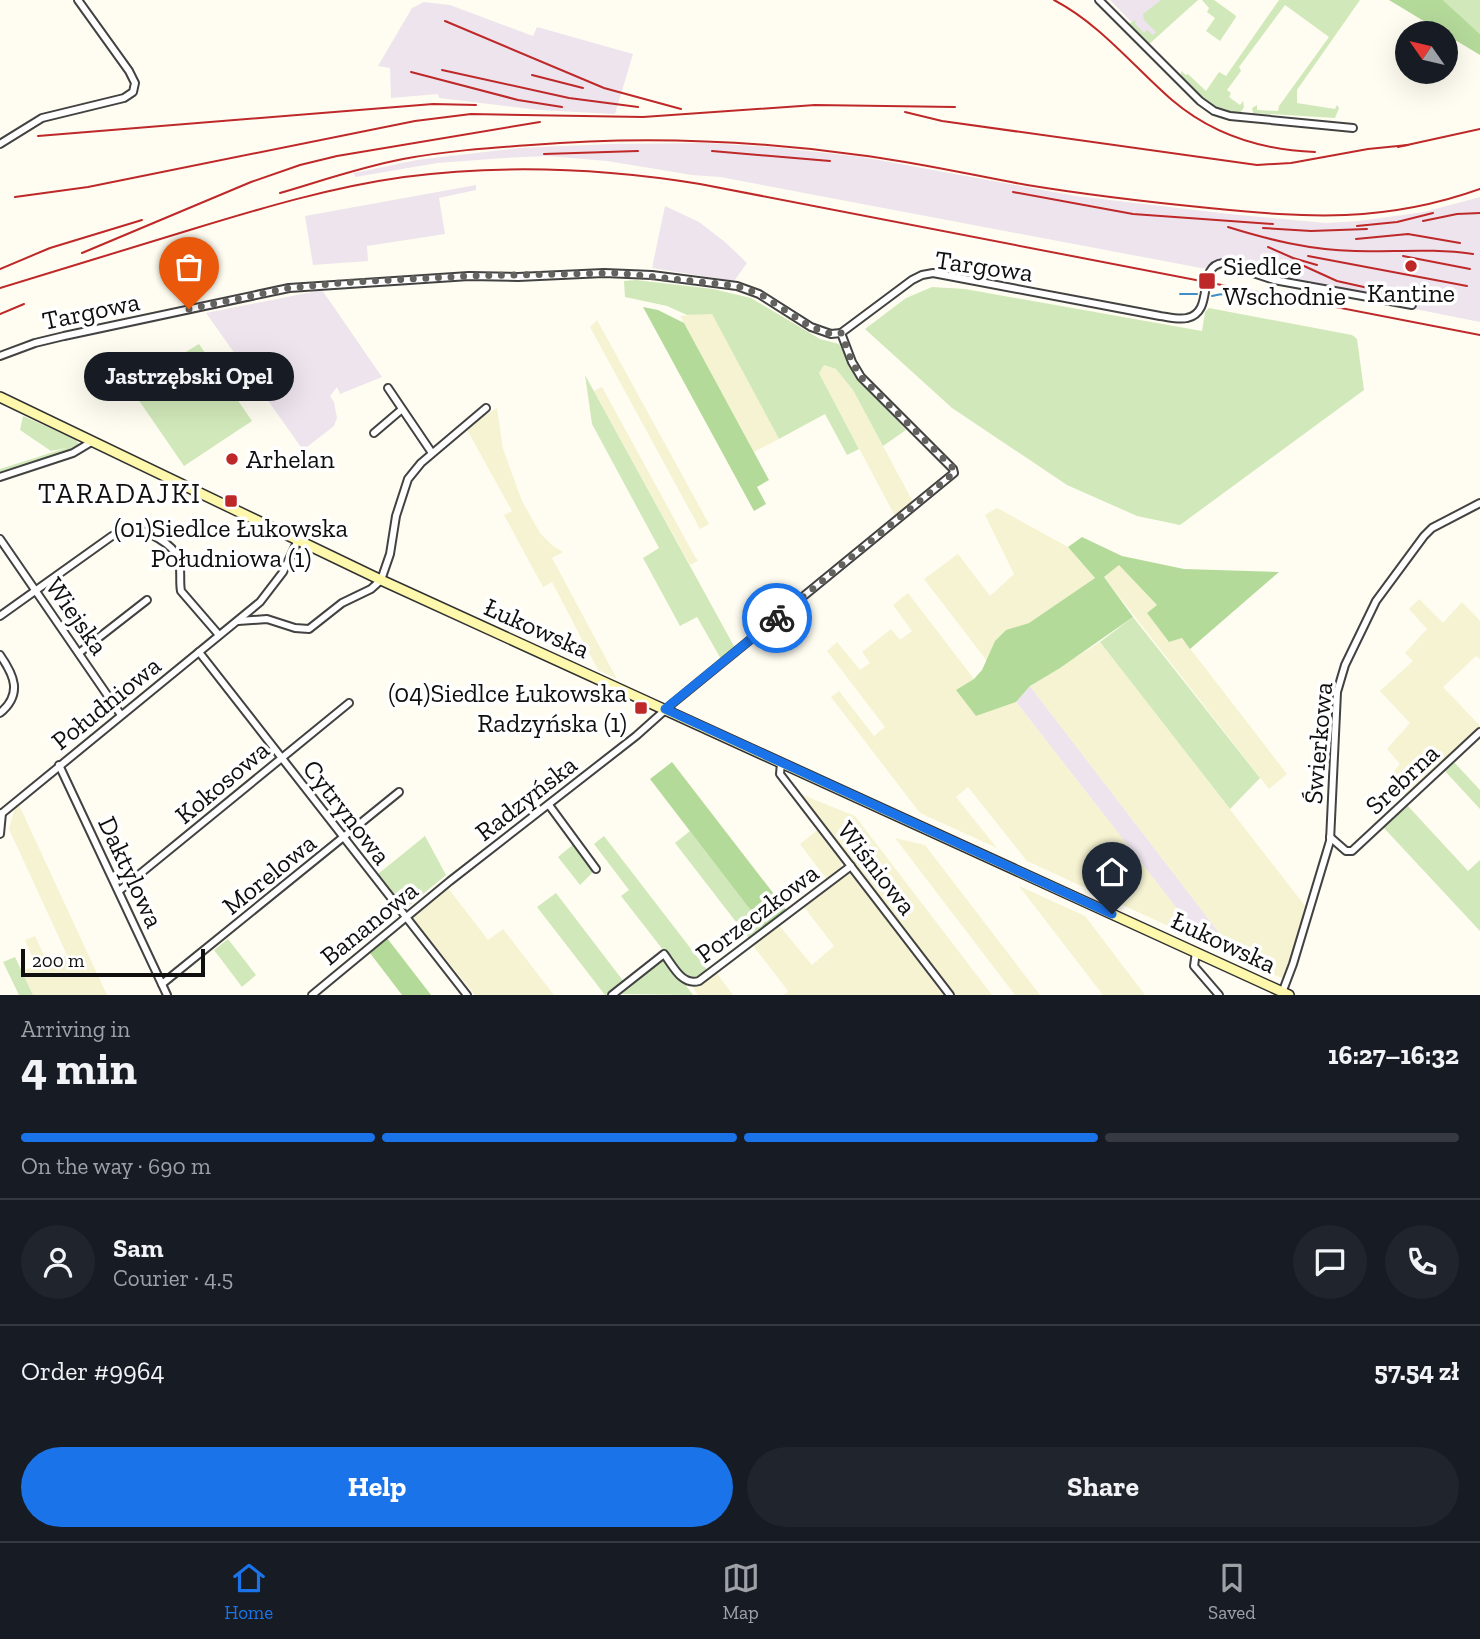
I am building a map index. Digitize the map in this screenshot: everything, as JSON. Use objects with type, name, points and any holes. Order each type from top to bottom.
[{"type":"main road","name":"Łukowska","points":[[0,397],[298,541],[1284,994]]},
{"type":"street","points":[[0,144],[42,118],[124,98],[134,89],[135,83],[129,71],[78,0]]},
{"type":"street","points":[[1100,0],[1208,107],[1230,116],[1353,128]]},
{"type":"street","name":"Targowa","points":[[0,356],[64,336],[289,288],[469,276],[619,273],[708,281],[753,291],[811,327],[831,334],[841,333],[912,280],[933,273],[1160,316],[1187,318],[1201,307],[1210,269],[1223,262],[1275,280],[1412,305]]},
{"type":"street","name":"Radzyńska","points":[[450,881],[549,805],[954,473],[953,468],[856,370],[841,333]]},
{"type":"street","points":[[388,388],[432,453]]},
{"type":"street","points":[[236,621],[267,619],[295,628],[309,629],[342,603],[371,589],[382,580],[405,485],[415,469],[486,408]]},
{"type":"street","points":[[374,433],[401,410]]},
{"type":"street","points":[[0,477],[73,453],[93,441]]},
{"type":"street","name":"Świerkowa","points":[[1284,994],[1331,837],[1335,704],[1345,665],[1376,601],[1424,536],[1432,528],[1480,503]]},
{"type":"street","points":[[0,616],[112,536],[123,530],[135,529],[146,532],[177,554],[181,591],[219,635]]},
{"type":"street","name":"Wiejska","points":[[0,539],[121,715]]},
{"type":"street","name":"Południowa","points":[[1,814],[260,603],[276,583],[298,541]]},
{"type":"street","points":[[79,653],[147,600]]},
{"type":"street","name":"Cytrynowa","points":[[199,652],[467,995]]},
{"type":"street","points":[[0,655],[12,672],[15,690],[12,701],[0,713]]},
{"type":"street","name":"Kokosowa","points":[[119,891],[349,703]]},
{"type":"street","name":"Srebrna","points":[[1331,837],[1342,849],[1349,852],[1361,844],[1480,732]]},
{"type":"street","name":"Wiśniowa","points":[[781,763],[780,774],[950,995]]},
{"type":"street","name":"Daktylowa","points":[[59,765],[167,995]]},
{"type":"street","name":"Morelowa","points":[[162,984],[399,792]]},
{"type":"street","points":[[549,805],[596,869]]},
{"type":"street","points":[[0,834],[1,814]]},
{"type":"street","name":"Porzeczkowa","points":[[612,995],[664,954],[684,979],[693,983],[699,981],[850,866]]},
{"type":"street","name":"Bananowa","points":[[312,995],[450,881]]},
{"type":"street","points":[[1200,954],[1201,968],[1206,979],[1219,995]]},
{"type":"shaded area","points":[[1110,0],[1198,0],[1149,40]]},
{"type":"shaded area","points":[[424,2],[450,5],[533,36],[537,27],[633,54],[615,114],[539,110],[439,98],[438,94],[391,98],[390,68],[378,66],[412,8]]},
{"type":"shaded area","points":[[706,143],[862,157],[1076,196],[1326,223],[1424,212],[1480,197],[1480,322],[1220,270],[720,177],[607,161],[548,156],[504,158],[437,163],[355,177],[354,173],[417,160],[518,148]]},
{"type":"shaded area","points":[[476,185],[476,190],[439,198],[445,234],[367,246],[368,261],[313,265],[305,216]]},
{"type":"shaded area","points":[[665,206],[699,222],[747,263],[734,281],[652,268]]},
{"type":"shaded area","points":[[322,290],[382,377],[340,394],[337,387],[330,396],[337,418],[334,426],[303,450],[206,313]]},
{"type":"shaded area","points":[[712,313],[779,439],[754,452],[680,316]]},
{"type":"shaded area","points":[[597,320],[709,524],[700,529],[590,327]]},
{"type":"shaded area","points":[[824,365],[836,369],[853,390],[913,502],[895,516],[819,373]]},
{"type":"shaded area","points":[[602,387],[698,561],[690,565],[594,391]]},
{"type":"shaded area","points":[[497,408],[503,449],[522,501],[540,533],[563,552],[552,558],[617,679],[598,670],[552,582],[543,587],[504,515],[512,511],[466,428]]},
{"type":"shaded area","points":[[997,508],[1068,547],[1095,578],[1029,623],[1006,630],[995,641],[987,661],[924,579],[958,554],[990,596],[1014,574],[985,515]]},
{"type":"shaded area","points":[[1119,564],[1157,605],[1147,613],[1169,642],[1182,638],[1287,774],[1269,789],[1104,577]]},
{"type":"shaded area","points":[[908,593],[974,679],[957,690],[976,716],[1016,702],[1203,942],[1027,861],[968,787],[956,797],[997,848],[920,813],[831,697],[839,691],[874,736],[885,727],[827,651],[837,642],[860,670],[870,663],[862,652],[891,629],[900,640],[912,631],[893,605]]},
{"type":"shaded area","points":[[1419,599],[1443,623],[1462,602],[1480,621],[1480,659],[1476,656],[1443,687],[1480,726],[1406,795],[1389,777],[1400,764],[1387,749],[1410,723],[1380,691],[1413,661],[1405,653],[1427,629],[1409,609]]},
{"type":"shaded area","points":[[1100,642],[1309,911],[1284,979],[1240,960],[1030,686]]},
{"type":"shaded area","points":[[1030,686],[1240,960],[1203,942],[1016,702]]},
{"type":"shaded area","points":[[798,793],[855,816],[992,995],[952,995]]},
{"type":"shaded area","points":[[19,805],[107,995],[33,995],[22,971],[36,965],[25,940],[35,936],[48,964],[67,955],[9,829],[15,808]]},
{"type":"shaded area","points":[[819,829],[841,856],[842,861],[840,872],[828,881],[800,844]]},
{"type":"shaded area","points":[[895,838],[925,845],[1040,995],[1015,995]]},
{"type":"shaded area","points":[[850,869],[947,995],[784,995],[788,991],[752,944],[778,924],[812,965],[834,946],[804,907]]},
{"type":"shaded area","points":[[1019,886],[1085,916],[1145,995],[1103,995]]},
{"type":"shaded area","points":[[448,888],[488,940],[503,929],[554,995],[475,995],[412,918]]},
{"type":"shaded area","points":[[715,971],[733,995],[698,995],[693,988]]},
{"type":"green space","points":[[1161,0],[1198,0],[1148,45],[1130,27],[1130,23],[1136,20],[1135,24],[1144,33],[1147,30],[1153,35],[1156,32],[1144,20],[1143,14]]},
{"type":"green space","points":[[1202,0],[1214,0],[1236,17],[1220,41],[1206,31],[1215,18],[1207,12],[1209,8]]},
{"type":"green space","points":[[1279,0],[1360,0],[1297,90],[1297,103],[1335,109],[1337,105],[1339,108],[1335,118],[1253,113],[1252,108],[1257,105],[1257,110],[1278,111],[1329,37],[1285,5],[1239,67],[1241,71],[1227,90],[1231,93],[1229,97],[1240,105],[1243,101],[1241,112],[1232,113],[1215,108],[1200,98],[1181,79],[1181,71],[1206,91],[1219,72],[1226,76]]},
{"type":"green space","points":[[1389,0],[1443,0],[1480,34],[1480,55],[1458,42],[1458,21],[1424,21]]},
{"type":"green space","points":[[1443,0],[1480,0],[1480,34]]},
{"type":"green space","points":[[624,281],[713,289],[751,298],[820,339],[839,344],[858,379],[906,430],[883,446],[853,390],[836,369],[824,365],[819,373],[859,449],[847,455],[825,414],[779,439],[712,314],[687,315],[667,306],[625,297]]},
{"type":"green space","points":[[932,287],[965,289],[1202,331],[1205,312],[1209,308],[1352,335],[1357,339],[1364,390],[1180,525],[1137,516],[1067,485],[952,408],[865,329],[906,298]]},
{"type":"green space","points":[[643,307],[658,310],[684,323],[769,480],[757,487],[766,504],[754,511]]},
{"type":"green space","points":[[199,344],[252,421],[184,466],[129,386]]},
{"type":"green space","points":[[585,375],[735,648],[721,659],[697,617],[680,626],[643,558],[659,548],[592,424]]},
{"type":"green space","points":[[23,416],[75,439],[79,444],[77,448],[0,473],[0,469],[66,448],[51,451],[20,430]]},
{"type":"green space","points":[[1082,537],[1122,556],[1184,569],[1279,572],[1190,649],[1182,638],[1169,642],[1147,613],[1157,605],[1119,565],[1104,577],[1133,617],[1030,686],[1016,702],[976,716],[956,690],[974,679],[982,670],[995,641],[1006,630],[1029,623],[1095,578],[1068,547]]},
{"type":"green space","points":[[1133,617],[1260,778],[1230,809],[1100,642]]},
{"type":"green space","points":[[1453,761],[1480,790],[1480,809],[1444,770]]},
{"type":"green space","points":[[672,762],[787,911],[765,929],[650,779]]},
{"type":"green space","points":[[1407,805],[1468,871],[1480,860],[1480,931],[1383,827]]},
{"type":"green space","points":[[690,831],[765,929],[750,940],[675,843]]},
{"type":"green space","points":[[425,836],[446,875],[405,909],[378,874]]},
{"type":"green space","points":[[604,836],[708,971],[696,980],[685,978],[621,896],[629,890],[594,844]]},
{"type":"green space","points":[[575,843],[592,873],[580,885],[558,857]]},
{"type":"green space","points":[[556,893],[624,982],[608,995],[605,995],[537,907]]},
{"type":"green space","points":[[387,938],[431,995],[402,995],[370,953]]},
{"type":"green space","points":[[228,939],[256,975],[242,987],[214,950]]},
{"type":"green space","points":[[15,957],[33,995],[19,995],[3,962]]},
{"type":"green space","points":[[662,960],[667,961],[693,995],[617,994]]},
{"type":"waterway","points":[[1180,294],[1197,294]]},
{"type":"waterway","points":[[1212,296],[1233,294],[1266,299]]},
{"type":"railway","points":[[1054,0],[1086,21],[1172,100],[1204,123],[1257,144],[1315,152]]},
{"type":"railway","points":[[445,21],[604,88],[681,109]]},
{"type":"railway","points":[[442,70],[569,98],[638,107]]},
{"type":"railway","points":[[411,72],[518,100],[562,107]]},
{"type":"railway","points":[[532,75],[583,88]]},
{"type":"railway","points":[[38,136],[433,104],[476,105]]},
{"type":"railway","points":[[15,197],[88,187],[415,121],[471,114],[643,117],[815,105],[955,107]]},
{"type":"railway","points":[[905,112],[942,121],[1257,165],[1291,163],[1368,149],[1408,145]]},
{"type":"railway","points":[[82,253],[251,182],[300,165],[337,156],[540,122]]},
{"type":"railway","points":[[1398,147],[1480,129]]},
{"type":"railway","points":[[280,193],[372,166],[435,154],[572,142],[654,140],[818,150],[901,161],[1073,192],[1279,214],[1378,213],[1411,208],[1480,189]]},
{"type":"railway","points":[[544,154],[638,151]]},
{"type":"railway","points":[[712,151],[830,161]]},
{"type":"railway","points":[[0,288],[245,213],[350,186],[404,177],[478,170],[589,171],[700,184],[1480,335]]},
{"type":"railway","points":[[1013,192],[1133,214],[1273,224]]},
{"type":"railway","points":[[1357,226],[1397,222],[1433,213]]},
{"type":"railway","points":[[1423,221],[1457,214],[1480,213]]},
{"type":"railway","points":[[0,269],[50,248],[142,220]]},
{"type":"railway","points":[[1228,227],[1322,249],[1473,254]]},
{"type":"railway","points":[[1263,228],[1311,231],[1367,229]]},
{"type":"railway","points":[[1356,239],[1408,234],[1460,243]]},
{"type":"railway","points":[[1268,247],[1317,265]]},
{"type":"railway","points":[[1308,256],[1467,286]]},
{"type":"railway","points":[[1403,256],[1470,269]]},
{"type":"railway","points":[[1304,266],[1337,281],[1395,294]]},
{"type":"railway","points":[[0,314],[24,304]]},
{"type":"way so far","points":[[189,309],[289,288],[352,282],[619,273],[737,286],[760,294],[811,327],[831,334],[841,333],[861,377],[953,468],[954,473],[777,618]]},
{"type":"place","name":"Kantine","points":[[1411,266]]},
{"type":"place","name":"Siedlce Wschodnie","points":[[1207,281]]},
{"type":"place","name":"Jastrzębski Opel","points":[[189,309]]},
{"type":"place","name":"Arhelan","points":[[232,459]]},
{"type":"place","name":"(01)Siedlce Łukowska Południowa (1)","points":[[231,501]]},
{"type":"place","name":"(04)Siedlce Łukowska Radzyńska (1)","points":[[641,708]]},
{"type":"district","name":"TARADAJKI","points":[[120,493]]},
{"type":"route","points":[[777,618],[665,709],[1112,914]]}]
